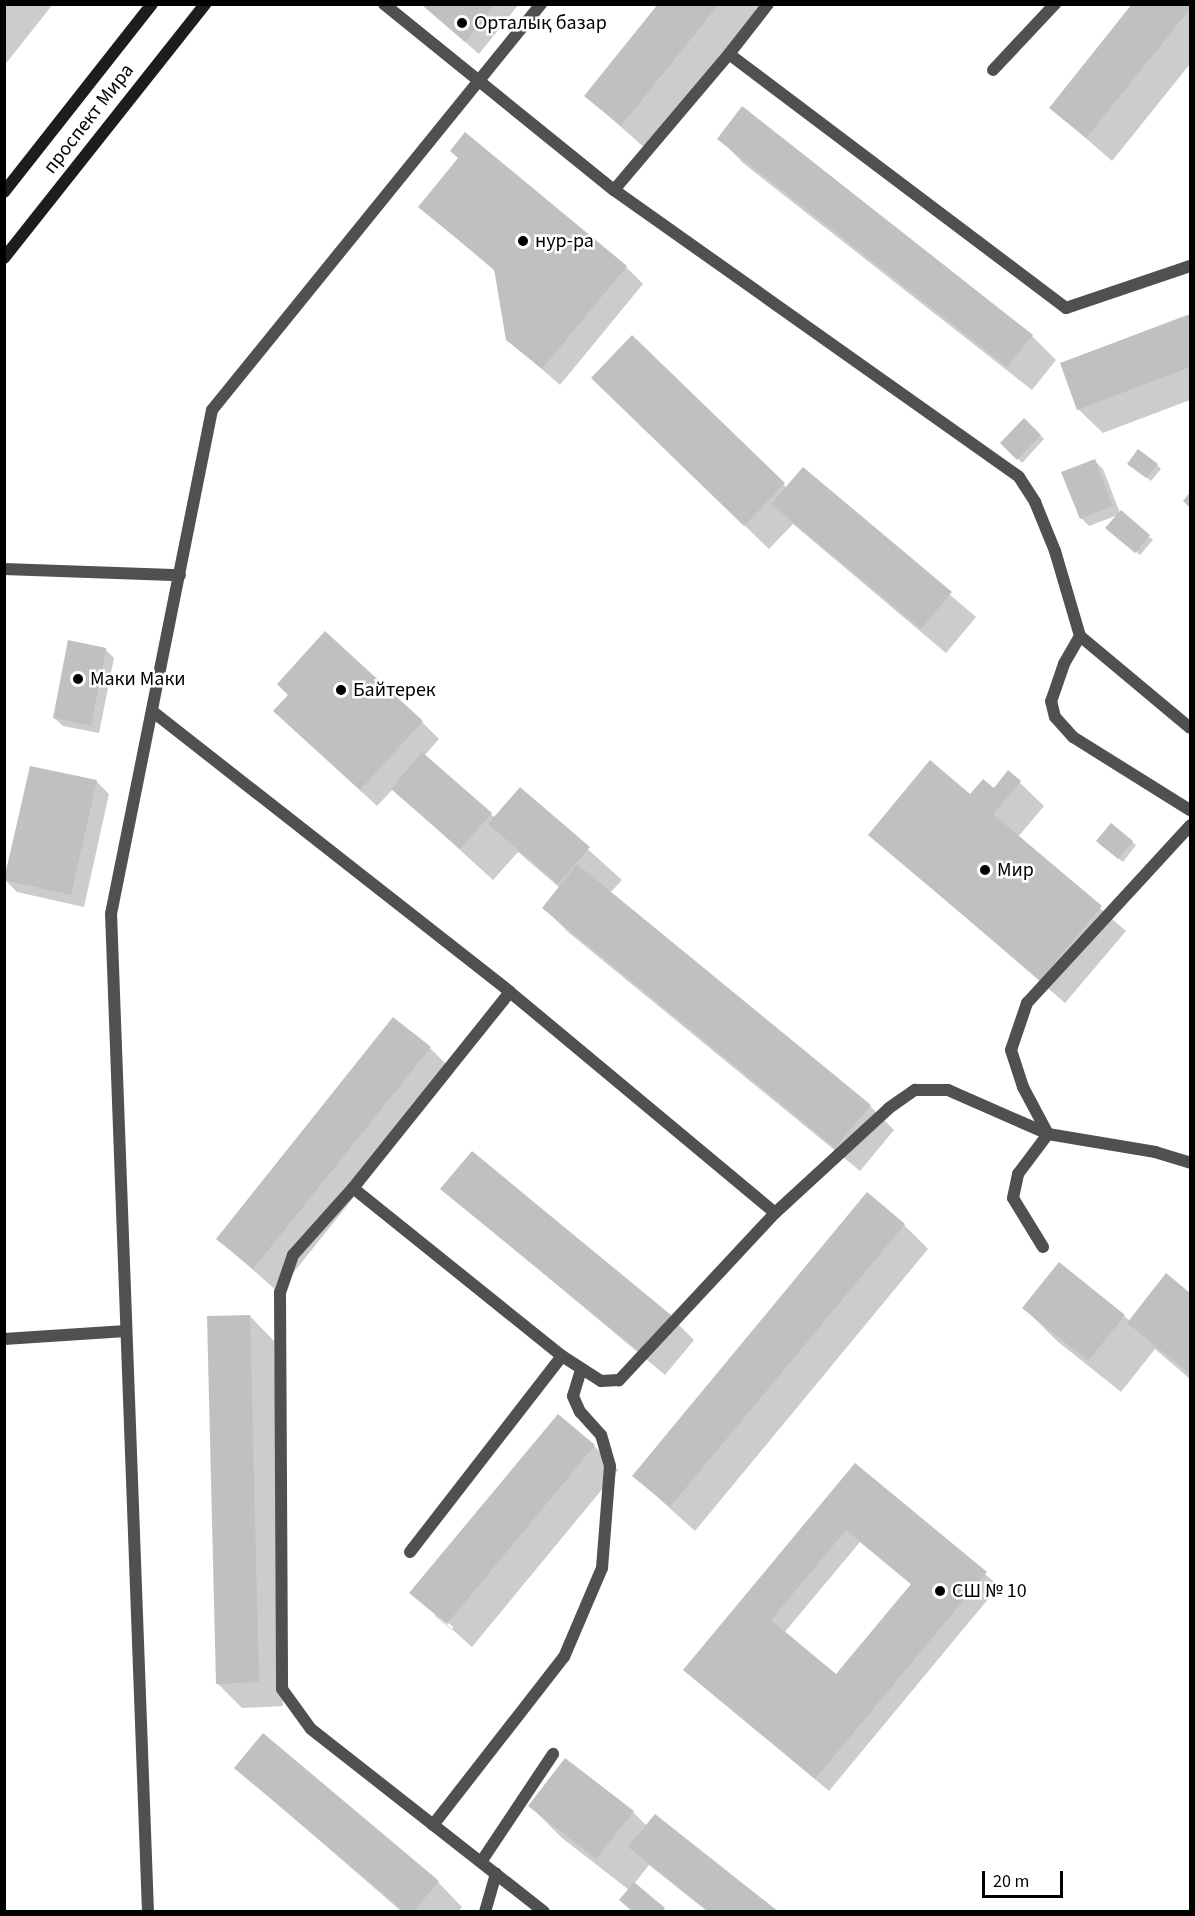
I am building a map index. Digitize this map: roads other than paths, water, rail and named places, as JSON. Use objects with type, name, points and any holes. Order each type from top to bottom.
[{"type":"main road","name":"проспект Мира","points":[[4,192],[152,4]]},
{"type":"main road","name":"проспект Мира","points":[[4,258],[205,4]]},
{"type":"street","points":[[384,4],[614,190],[1019,477],[1035,502],[1054,551],[1080,636],[1191,728]]},
{"type":"street","points":[[148,1911],[111,914],[212,410],[541,4]]},
{"type":"street","points":[[614,190],[729,54],[768,4]]},
{"type":"street","points":[[993,70],[1055,4]]},
{"type":"street","points":[[729,54],[1066,308],[1191,266]]},
{"type":"street","points":[[4,569],[180,576]]},
{"type":"street","points":[[1080,636],[1064,664],[1052,701],[1055,717],[1073,737],[1191,810]]},
{"type":"street","points":[[152,711],[510,992],[775,1213]]},
{"type":"street","points":[[1048,1134],[1023,1087],[1011,1050],[1027,1003],[1191,826]]},
{"type":"street","points":[[510,992],[353,1188],[293,1255],[280,1292],[282,1689],[311,1729],[544,1911]]},
{"type":"street","points":[[353,1188],[562,1356],[601,1381],[619,1380],[775,1213],[889,1108],[915,1090],[948,1090],[1048,1134],[1155,1152],[1191,1163]]},
{"type":"street","points":[[1043,1247],[1013,1198],[1018,1174],[1048,1134]]},
{"type":"street","points":[[4,1339],[126,1331]]},
{"type":"street","points":[[410,1552],[562,1356]]},
{"type":"street","points":[[433,1824],[564,1657],[602,1568],[610,1466],[601,1435],[580,1412],[573,1396],[581,1368]]},
{"type":"street","points":[[482,1862],[554,1754]]},
{"type":"street","points":[[485,1911],[496,1874]]},
{"type":"place","name":"Орталық базар","points":[[462,23]]},
{"type":"place","name":"нур-ра","points":[[523,241]]},
{"type":"place","name":"Маки Маки","points":[[78,679]]},
{"type":"place","name":"Байтерек","points":[[341,690]]},
{"type":"place","name":"Мир","points":[[985,870]]},
{"type":"place","name":"СШ № 10","points":[[940,1591]]}]
